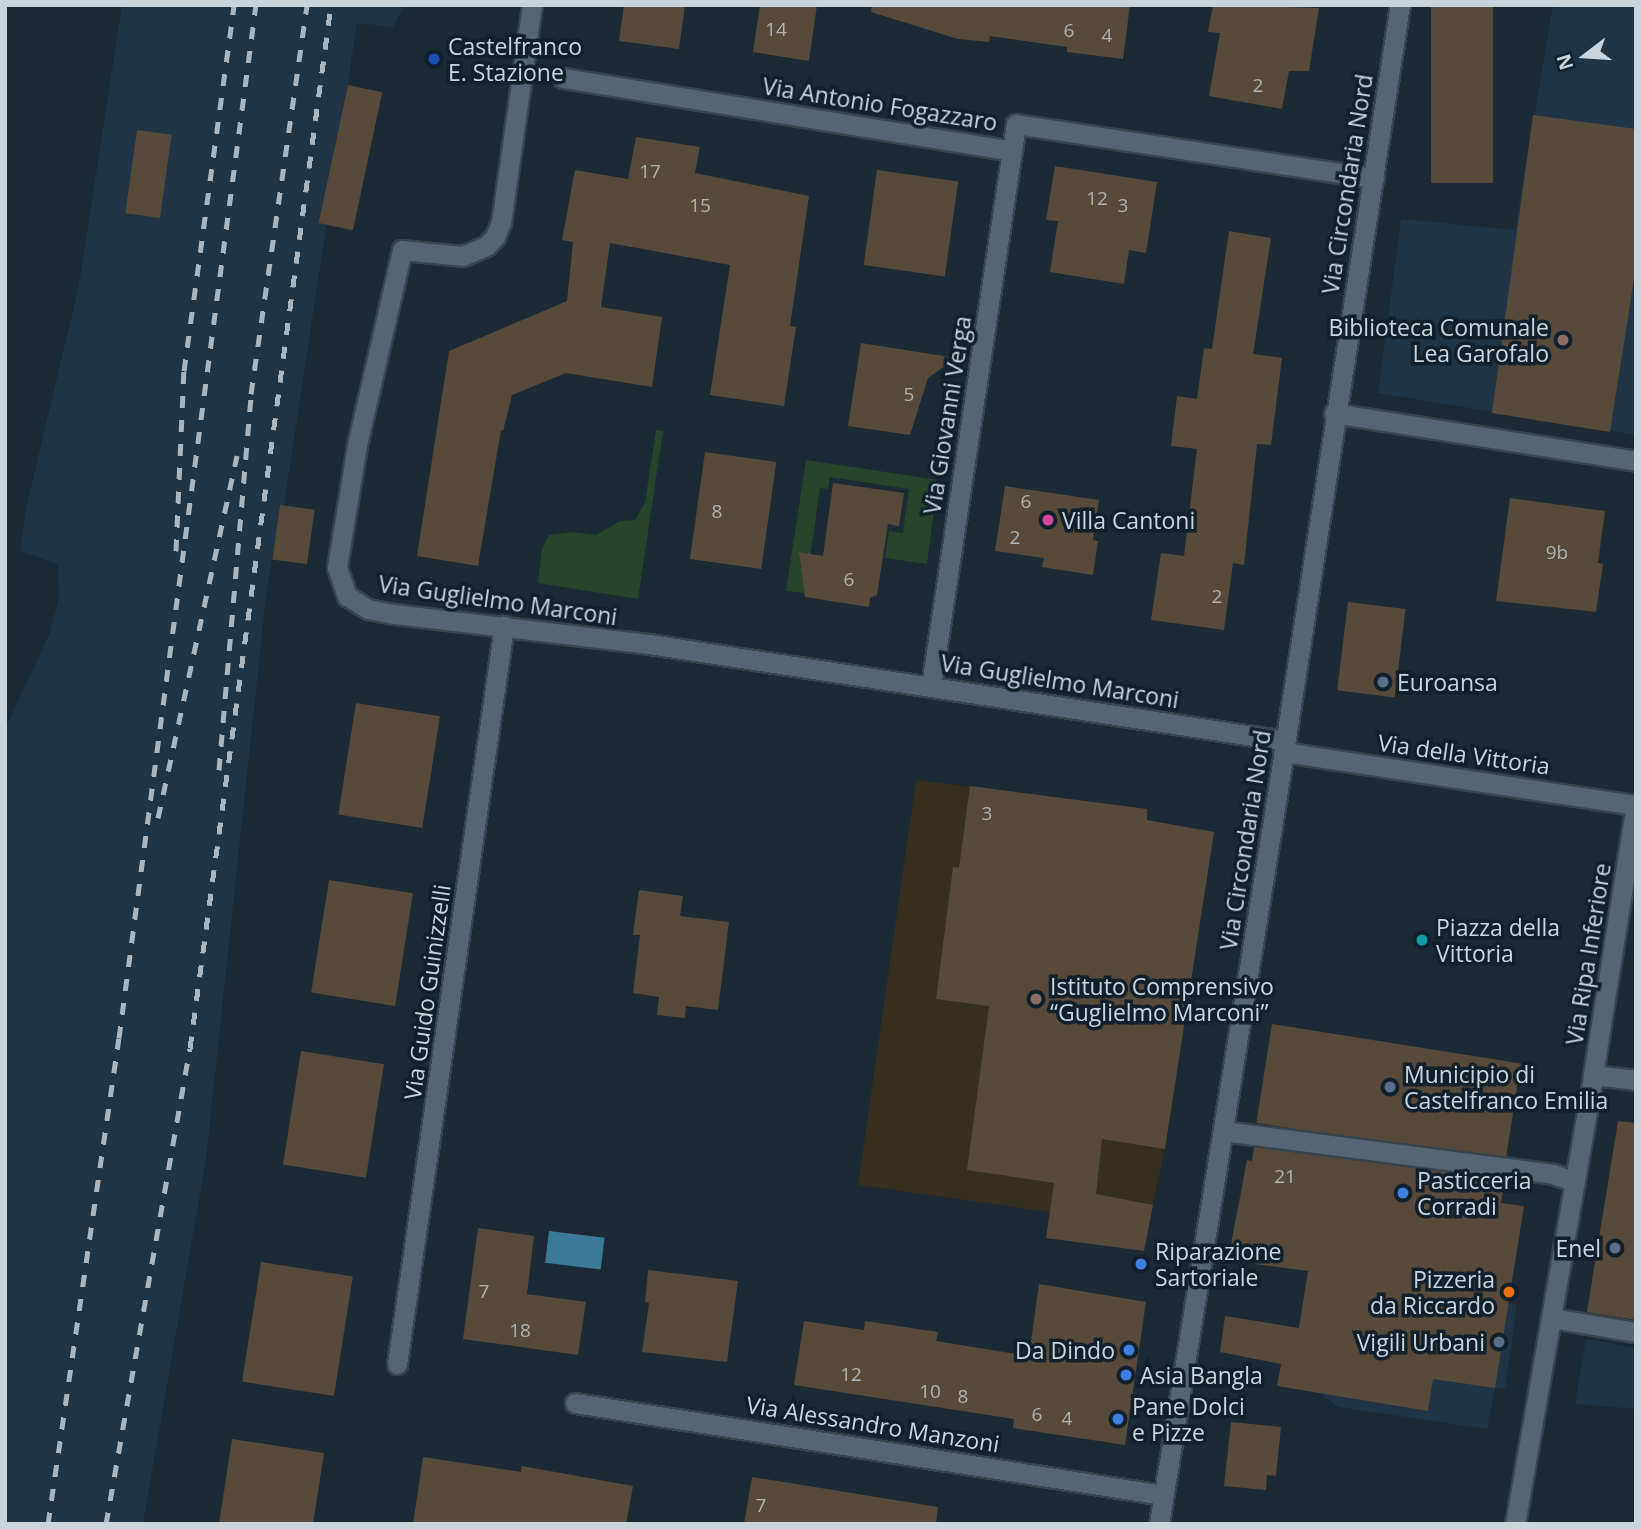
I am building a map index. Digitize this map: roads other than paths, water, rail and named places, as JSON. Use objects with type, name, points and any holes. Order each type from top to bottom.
[{"type":"street","name":"Via Guglielmo Marconi","points":[[532,5],[501,222],[495,237],[486,246],[463,256],[402,250],[357,445],[337,567],[347,596],[368,609],[649,644],[931,686],[1285,747]]},
{"type":"street","name":"Via Circondaria Nord","points":[[1159,1524],[1285,747],[1334,413],[1400,5]]},
{"type":"street","name":"Via Antonio Fogazzaro","points":[[563,78],[1012,151],[1016,124],[1374,177]]},
{"type":"street","name":"Via Giovanni Verga","points":[[931,686],[1012,151]]},
{"type":"street","points":[[1334,413],[1636,461]]},
{"type":"street","name":"Via Guido Guinizzelli","points":[[397,1364],[504,626]]},
{"type":"street","name":"Via della Vittoria","points":[[1285,747],[1636,805]]},
{"type":"street","name":"Via Ripa Inferiore","points":[[1514,1524],[1575,1182],[1636,805]]},
{"type":"street","points":[[1593,1075],[1636,1080]]},
{"type":"street","points":[[1223,1132],[1553,1174],[1575,1182]]},
{"type":"street","points":[[1551,1318],[1636,1332]]},
{"type":"street","name":"Via Alessandro Manzoni","points":[[575,1403],[1163,1495]]},
{"type":"water","points":[[549,1231],[605,1238],[601,1270],[545,1263]]},
{"type":"railway","points":[[176,551],[184,371],[234,5]]},
{"type":"railway","points":[[48,1524],[119,1038],[256,5]]},
{"type":"railway","points":[[219,770],[251,394],[307,5]]},
{"type":"railway","points":[[106,1524],[190,1048],[331,5]]},
{"type":"railway","points":[[158,818],[237,455]]},
{"type":"place","name":"Castelfranco E. Stazione","points":[[434,59]]},
{"type":"place","name":"Biblioteca Comunale Lea Garofalo","points":[[1563,340]]},
{"type":"place","name":"Villa Cantoni","points":[[1048,520]]},
{"type":"place","name":"Euroansa","points":[[1383,682]]},
{"type":"place","name":"Piazza della Vittoria","points":[[1422,940]]},
{"type":"place","name":"Istituto Comprensivo “Guglielmo Marconi”","points":[[1036,999]]},
{"type":"place","name":"Municipio di Castelfranco Emilia","points":[[1390,1087]]},
{"type":"place","name":"Pasticceria Corradi","points":[[1403,1193]]},
{"type":"place","name":"Enel","points":[[1615,1248]]},
{"type":"place","name":"Riparazione Sartoriale","points":[[1141,1264]]},
{"type":"place","name":"Pizzeria da Riccardo","points":[[1509,1292]]},
{"type":"place","name":"Vigili Urbani","points":[[1499,1342]]},
{"type":"place","name":"Da Dindo","points":[[1129,1350]]},
{"type":"place","name":"Asia Bangla","points":[[1126,1375]]},
{"type":"place","name":"Pane Dolci e Pizze","points":[[1118,1419]]}]
